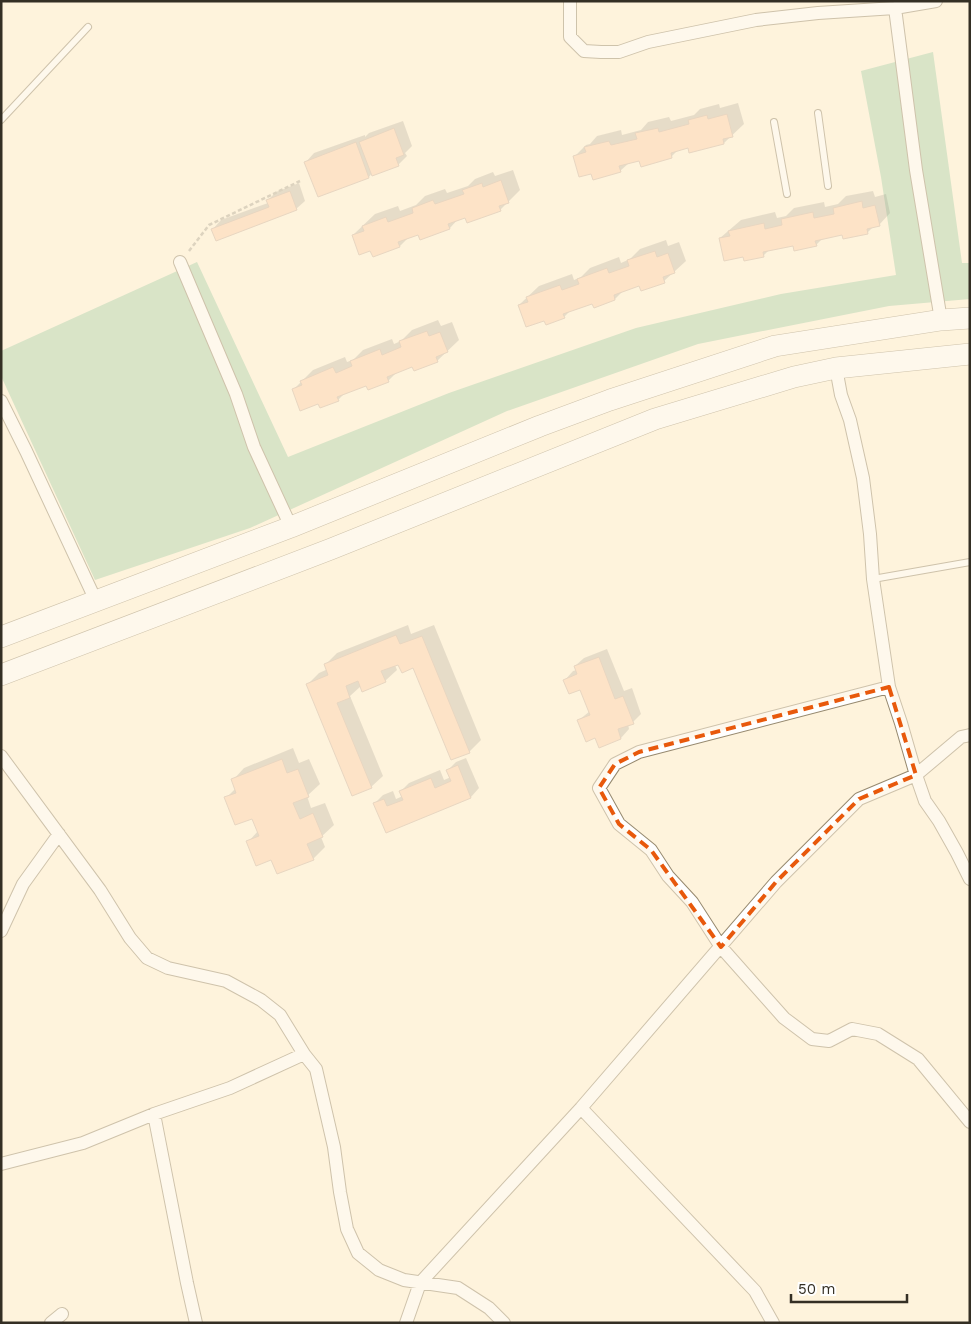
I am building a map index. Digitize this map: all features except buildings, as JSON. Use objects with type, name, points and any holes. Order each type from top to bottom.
[{"type":"highway","points":[[1,637],[610,400],[775,346],[942,320],[970,318]]},
{"type":"highway","points":[[1,675],[331,549],[655,419],[794,376],[836,368],[970,354]]},
{"type":"street","points":[[570,1],[570,37],[584,51],[601,52],[619,52],[648,42],[756,20],[818,13],[895,8],[936,1]]},
{"type":"street","points":[[895,8],[916,170],[942,320]]},
{"type":"street","points":[[180,262],[236,394],[254,447],[290,526]]},
{"type":"street","points":[[836,368],[840,395],[850,420],[863,478],[873,579],[889,687],[926,801],[970,879]]},
{"type":"street","points":[[1,402],[96,601]]},
{"type":"street","points":[[889,687],[639,752],[615,764],[599,788],[619,824],[651,850],[668,876],[692,902],[721,947],[784,1018],[812,1039],[829,1041],[852,1029],[878,1034],[918,1059],[970,1122]]},
{"type":"street","points":[[406,1323],[420,1282],[581,1108],[776,882],[859,799],[916,775],[961,737],[970,735]]},
{"type":"street","points":[[1,756],[100,890],[130,938],[147,958],[168,968],[226,981],[261,1000],[280,1015],[304,1054],[316,1069],[334,1147],[347,1229],[358,1253],[379,1270],[404,1280],[458,1288],[488,1308],[504,1323]]},
{"type":"street","points":[[1,931],[24,884],[59,834]]},
{"type":"street","points":[[1,1164],[82,1143],[154,1114],[230,1088],[304,1054]]},
{"type":"street","points":[[581,1108],[755,1291],[773,1323]]},
{"type":"street","points":[[154,1114],[196,1323]]},
{"type":"street","points":[[51,1323],[62,1314]]},
{"type":"lane","points":[[1,120],[88,26]]},
{"type":"lane","points":[[818,114],[828,186]]},
{"type":"lane","points":[[774,122],[787,194]]},
{"type":"lane","points":[[873,579],[970,562]]},
{"type":"path","points":[[180,262],[209,225],[300,181]]},
{"type":"highlighted area","points":[[889,687],[916,775],[859,799],[776,882],[721,947],[651,850],[619,824],[599,788],[615,764],[639,752]]},
{"type":"green space","points":[[933,52],[962,263],[970,263],[970,299],[889,306],[698,344],[507,411],[250,528],[95,580],[1,376],[1,351],[197,262],[288,457],[449,393],[636,328],[781,294],[896,275],[881,177],[861,71]]}]
